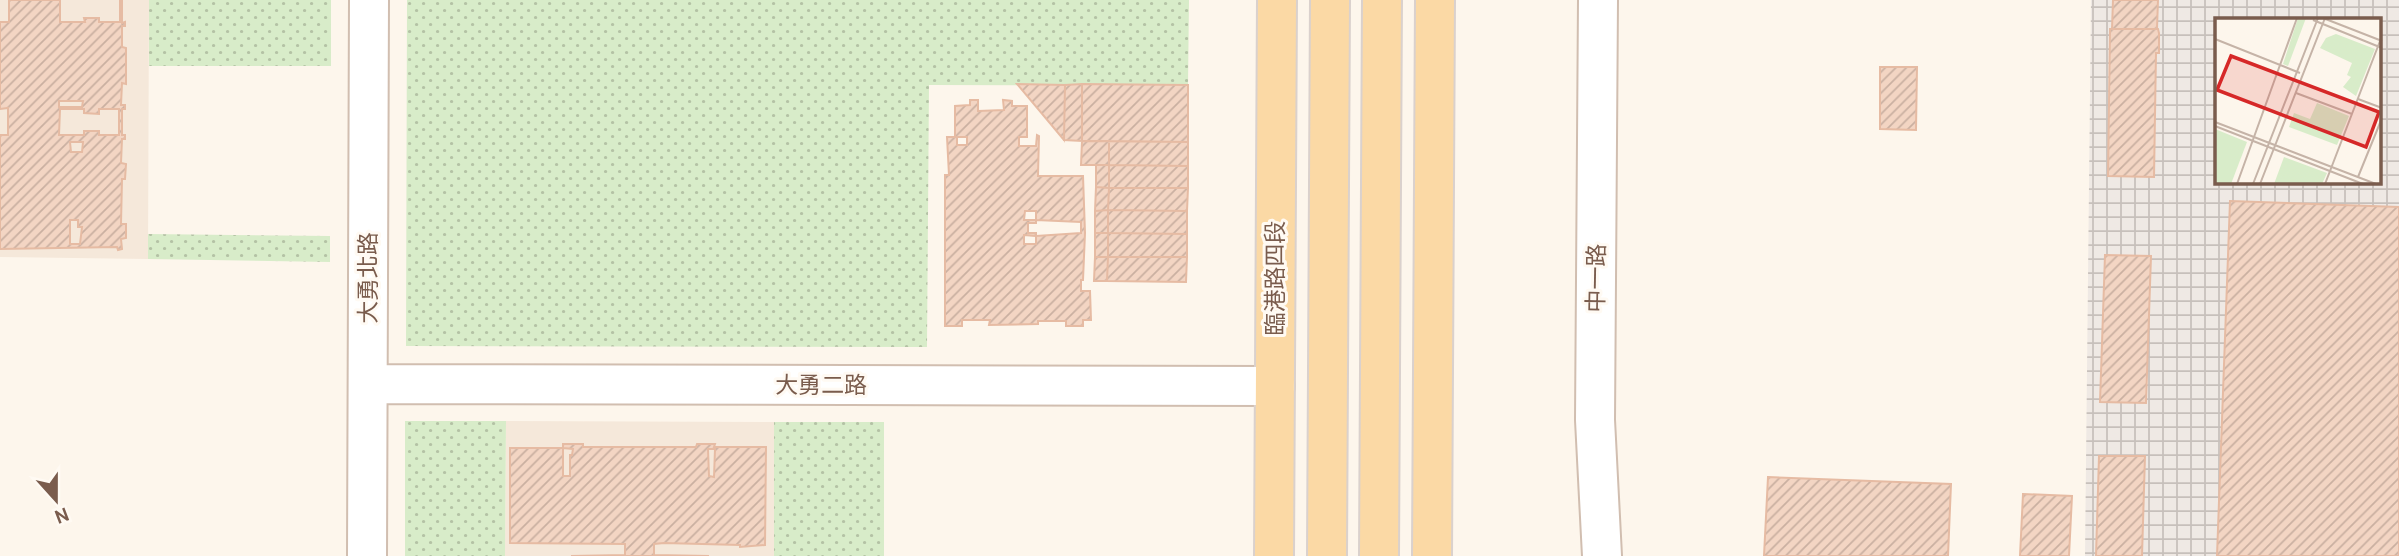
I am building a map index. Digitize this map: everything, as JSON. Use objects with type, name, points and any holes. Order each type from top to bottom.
[{"type":"main road","name":"臨港路四段","points":[[1274,556],[1277,0]]},
{"type":"main road","points":[[1326,556],[1330,0]]},
{"type":"main road","points":[[1379,556],[1382,0]]},
{"type":"main road","points":[[1432,556],[1435,0]]},
{"type":"street","name":"大勇北路","points":[[367,556],[369,0]]},
{"type":"street","name":"中一路","points":[[1598,0],[1595,420],[1602,556]]},
{"type":"street","name":"大勇二路","points":[[368,384],[1275,386]]},
{"type":"shaded area","points":[[0,0],[149,0],[148,259],[0,257]]},
{"type":"shaded area","points":[[2091,0],[2399,0],[2399,556],[2085,556]]},
{"type":"shaded area","points":[[506,421],[774,422],[774,556],[505,556]]},
{"type":"green space","points":[[149,0],[331,0],[331,66],[149,66]]},
{"type":"green space","points":[[407,0],[1189,0],[1188,86],[929,85],[927,347],[406,346]]},
{"type":"green space","points":[[148,234],[330,236],[330,262],[148,259]]},
{"type":"green space","points":[[405,421],[506,421],[505,556],[405,556]]},
{"type":"green space","points":[[774,422],[884,422],[884,556],[774,556]]},
{"type":"building","points":[[9,0],[60,0],[60,22],[85,22],[84,18],[99,18],[99,22],[120,22],[122,0],[122,23],[125,22],[125,26],[122,26],[122,47],[126,48],[126,84],[122,83],[121,105],[125,105],[125,109],[122,109],[122,135],[125,135],[125,139],[122,139],[121,163],[126,164],[125,179],[122,179],[121,224],[126,224],[126,238],[121,239],[122,249],[0,249],[0,135],[8,135],[8,108],[0,109],[0,22],[9,22]],"holes":[[[59,101],[83,101],[82,107],[59,107]],[[60,109],[84,109],[84,113],[99,114],[99,109],[119,109],[119,135],[99,135],[99,131],[84,131],[84,135],[59,135]],[[70,142],[83,142],[82,152],[71,152]],[[70,220],[78,220],[78,227],[82,227],[80,244],[70,244]]]},
{"type":"building","points":[[2113,0],[2158,0],[2157,29],[2112,29]]},
{"type":"building","points":[[2110,29],[2158,29],[2154,177],[2108,176]]},
{"type":"building","points":[[1880,67],[1917,67],[1916,130],[1880,129]]},
{"type":"building","points":[[1017,84],[1065,85],[1064,140]]},
{"type":"building","points":[[1082,84],[1082,141],[1064,140],[1065,85]]},
{"type":"building","points":[[1082,84],[1188,85],[1188,142],[1082,141]]},
{"type":"building","points":[[970,100],[978,100],[978,111],[1004,110],[1003,100],[1012,101],[1012,106],[1027,106],[1027,137],[1019,137],[1019,146],[1036,146],[1037,135],[1039,136],[1038,176],[1083,176],[1085,233],[1081,291],[1090,291],[1091,320],[1083,320],[1083,326],[1066,326],[1066,321],[989,325],[990,320],[962,320],[962,326],[945,326],[945,175],[949,175],[947,137],[955,137],[955,106],[970,105]],"holes":[[[957,137],[967,137],[967,145],[957,145]],[[1025,211],[1036,211],[1036,220],[1024,220]],[[1036,220],[1081,222],[1081,233],[1036,236],[1036,233],[1028,233],[1028,223],[1036,223]],[[1024,235],[1036,236],[1036,244],[1024,244]]]},
{"type":"building","points":[[1082,141],[1109,141],[1109,165],[1081,165]]},
{"type":"building","points":[[1109,141],[1188,142],[1188,166],[1109,165]]},
{"type":"building","points":[[1096,165],[1109,165],[1109,188],[1096,187]]},
{"type":"building","points":[[1109,165],[1188,166],[1188,188],[1109,188]]},
{"type":"building","points":[[1096,187],[1109,188],[1108,210],[1095,211]]},
{"type":"building","points":[[1109,188],[1188,188],[1187,211],[1108,210]]},
{"type":"building","points":[[2230,201],[2399,207],[2399,556],[2217,556]]},
{"type":"building","points":[[1108,210],[1187,211],[1187,234],[1108,233]]},
{"type":"building","points":[[1108,210],[1108,233],[1095,233],[1095,211]]},
{"type":"building","points":[[1095,233],[1108,233],[1108,257],[1095,257]]},
{"type":"building","points":[[1108,233],[1187,234],[1187,257],[1108,257]]},
{"type":"building","points":[[2105,255],[2151,256],[2146,403],[2100,402]]},
{"type":"building","points":[[1095,257],[1108,257],[1107,281],[1094,281]]},
{"type":"building","points":[[1108,257],[1187,257],[1186,282],[1107,281]]},
{"type":"building","points":[[563,444],[583,444],[583,447],[696,447],[697,444],[715,444],[714,447],[766,447],[765,545],[740,547],[654,544],[654,555],[709,556],[571,556],[625,555],[625,544],[510,543],[510,448],[563,448]],"holes":[[[563,448],[573,449],[570,455],[570,476],[563,476]],[[708,449],[715,449],[714,477],[709,476]]]},
{"type":"building","points":[[2099,456],[2145,456],[2142,556],[2096,556]]},
{"type":"building","points":[[1768,477],[1951,484],[1948,556],[1764,556]]},
{"type":"building","points":[[2023,494],[2072,496],[2069,556],[2020,556]]}]
